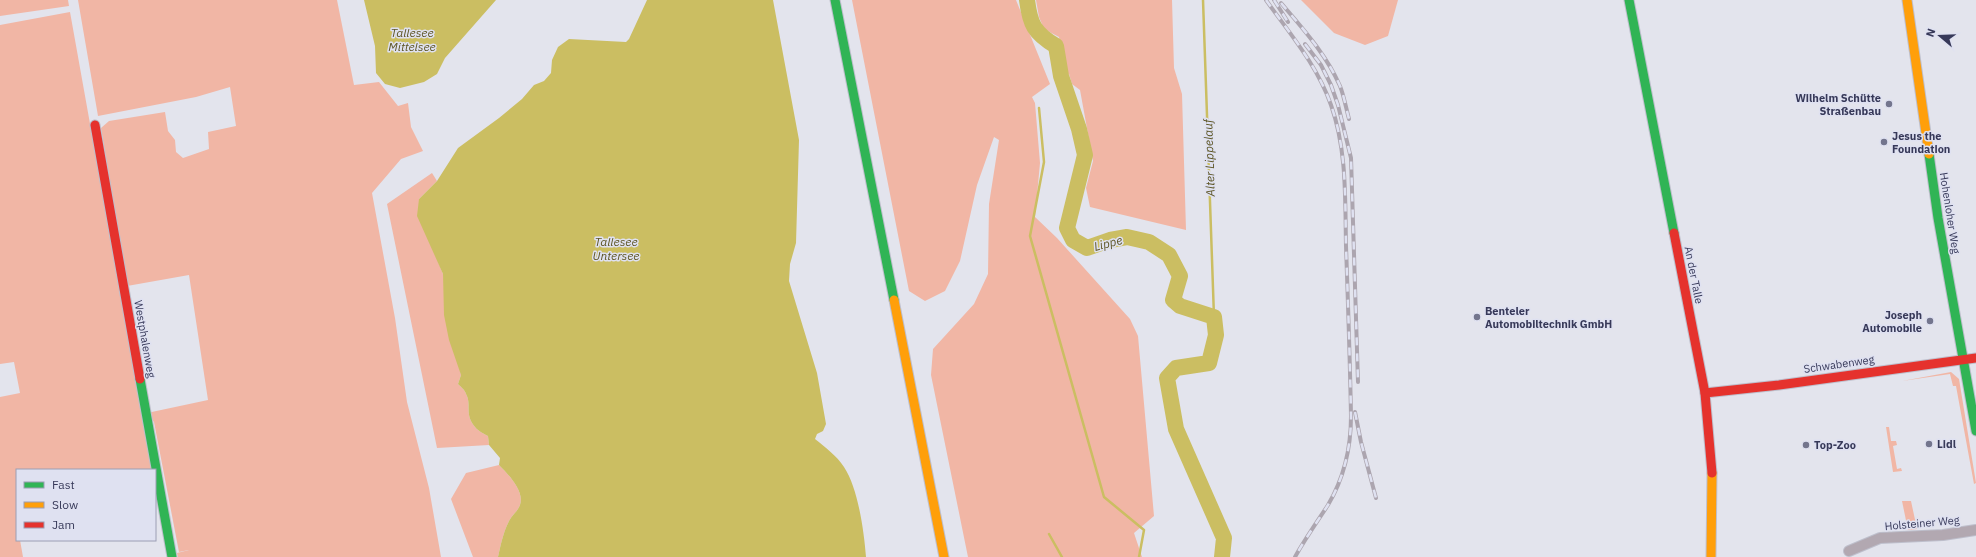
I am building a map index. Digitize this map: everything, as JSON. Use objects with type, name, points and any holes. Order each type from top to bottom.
[{"type":"main road","points":[[835,0],[944,557]]},
{"type":"main road","name":"An der Talle","points":[[1629,0],[1705,393],[1712,467],[1711,557]]},
{"type":"main road","name":"Hohenloher Weg","points":[[1907,0],[1938,218],[1964,358]]},
{"type":"main road","name":"Westphalenweg","points":[[95,126],[172,557]]},
{"type":"main road","points":[[1964,358],[1976,431]]},
{"type":"main road","name":"Schwabenweg","points":[[1705,393],[1779,385],[1964,358],[1976,358]]},
{"type":"street","name":"Holsteiner Weg","points":[[1849,551],[1880,538],[1943,534],[1976,530]]},
{"type":"shaded area","points":[[0,0],[68,0],[69,6],[0,16]]},
{"type":"shaded area","points":[[78,0],[337,0],[354,85],[379,82],[398,106],[408,103],[411,127],[423,151],[401,159],[372,193],[395,318],[407,402],[429,488],[441,557],[178,557],[177,553],[189,550],[179,552],[154,422],[147,413],[208,400],[189,275],[127,286],[101,128],[109,121],[165,112],[168,131],[175,140],[176,152],[183,158],[209,149],[208,132],[236,126],[230,87],[196,97],[98,116]]},
{"type":"shaded area","points":[[852,0],[1016,0],[1050,84],[1032,97],[1035,103],[1040,163],[1035,217],[1057,238],[1130,319],[1138,336],[1154,516],[1134,533],[1142,557],[968,557],[931,375],[933,349],[974,304],[988,274],[989,204],[999,140],[994,137],[977,185],[960,261],[945,291],[925,301],[909,291]]},
{"type":"shaded area","points":[[1036,0],[1172,0],[1174,68],[1182,94],[1186,230],[1090,207],[1086,188],[1093,161],[1080,90],[1072,84],[1069,74],[1065,74],[1059,37],[1044,29],[1039,17]]},
{"type":"shaded area","points":[[1301,0],[1398,0],[1388,36],[1365,45],[1334,33]]},
{"type":"shaded area","points":[[70,12],[152,469],[16,469],[16,541],[20,541],[23,557],[0,557],[0,397],[20,393],[14,362],[0,364],[0,25]]},
{"type":"shaded area","points":[[432,173],[437,181],[419,199],[433,249],[443,274],[461,375],[458,384],[465,391],[468,398],[469,414],[472,422],[478,430],[488,436],[489,445],[437,448],[387,204]]},
{"type":"shaded area","points":[[1951,372],[1959,379],[1976,483],[1974,484],[1956,386],[1953,386],[1950,374],[1902,381]]},
{"type":"shaded area","points":[[1886,427],[1889,427],[1891,441],[1896,441],[1897,445],[1893,446],[1897,469],[1901,468],[1902,471],[1893,472]]},
{"type":"shaded area","points":[[499,465],[518,488],[521,500],[520,505],[507,525],[498,557],[473,557],[451,499],[466,473]]},
{"type":"shaded area","points":[[1902,501],[1911,501],[1917,529],[1908,530]]},
{"type":"water","name":"Tallesee Mittelsee","points":[[364,0],[496,0],[445,58],[437,74],[424,82],[400,88],[385,84],[376,73],[375,46]]},
{"type":"water","name":"Tallesee Untersee","points":[[647,0],[773,0],[799,140],[796,243],[790,264],[789,281],[817,373],[826,424],[823,431],[817,434],[815,439],[838,459],[849,476],[860,510],[866,557],[498,557],[507,525],[520,505],[520,494],[518,488],[499,465],[500,458],[489,445],[488,436],[478,430],[472,422],[469,414],[468,398],[465,391],[458,384],[461,375],[449,340],[444,315],[443,274],[417,216],[419,199],[437,181],[458,148],[522,99],[534,85],[544,81],[551,73],[552,60],[558,47],[569,39],[626,42],[629,39]]},
{"type":"waterway","name":"Lippe","points":[[1027,0],[1034,27],[1043,37],[1056,46],[1061,76],[1079,129],[1085,155],[1067,228],[1073,240],[1087,248],[1110,240],[1127,237],[1149,242],[1169,255],[1180,276],[1173,300],[1180,306],[1214,317],[1216,335],[1209,363],[1176,368],[1167,378],[1176,429],[1224,538],[1222,557]]},
{"type":"waterway","name":"Alter Lippelauf","points":[[1203,0],[1214,317]]},
{"type":"waterway","points":[[1039,108],[1044,162],[1030,236],[1104,497],[1144,530],[1139,557]]},
{"type":"waterway","points":[[1049,534],[1062,557]]},
{"type":"railway","points":[[1266,0],[1311,63],[1325,90],[1331,105],[1340,139],[1343,157],[1345,193],[1351,395],[1350,439],[1346,462],[1334,495],[1295,557]]},
{"type":"railway","points":[[1274,0],[1288,22]]},
{"type":"railway","points":[[1281,3],[1314,42],[1328,63],[1340,86],[1349,119]]},
{"type":"railway","points":[[1305,44],[1321,65],[1331,85],[1338,105],[1351,158],[1358,382]]},
{"type":"railway","points":[[1355,412],[1361,442],[1376,498]]},
{"type":"traffic: fast","points":[[835,0],[894,300]]},
{"type":"traffic: fast","points":[[1629,0],[1674,233]]},
{"type":"traffic: fast","points":[[1929,154],[1938,218],[1976,431]]},
{"type":"traffic: fast","points":[[140,379],[172,557]]},
{"type":"traffic: slow","points":[[1907,0],[1929,154]]},
{"type":"traffic: slow","points":[[894,300],[944,557]]},
{"type":"traffic: slow","points":[[1711,557],[1712,473]]},
{"type":"traffic: jam","points":[[95,125],[140,379]]},
{"type":"traffic: jam","points":[[1674,233],[1705,393],[1712,473]]},
{"type":"traffic: jam","points":[[1705,393],[1779,385],[1976,358]]},
{"type":"place","name":"Wilhelm Schütte Straßenbau","points":[[1889,104]]},
{"type":"place","name":"Jesus the Foundation","points":[[1884,142]]},
{"type":"place","name":"Benteler Automobiltechnik GmbH","points":[[1477,317]]},
{"type":"place","name":"Joseph Automobile","points":[[1930,321]]},
{"type":"place","name":"Lidl","points":[[1929,444]]},
{"type":"place","name":"Top-Zoo","points":[[1806,445]]}]
